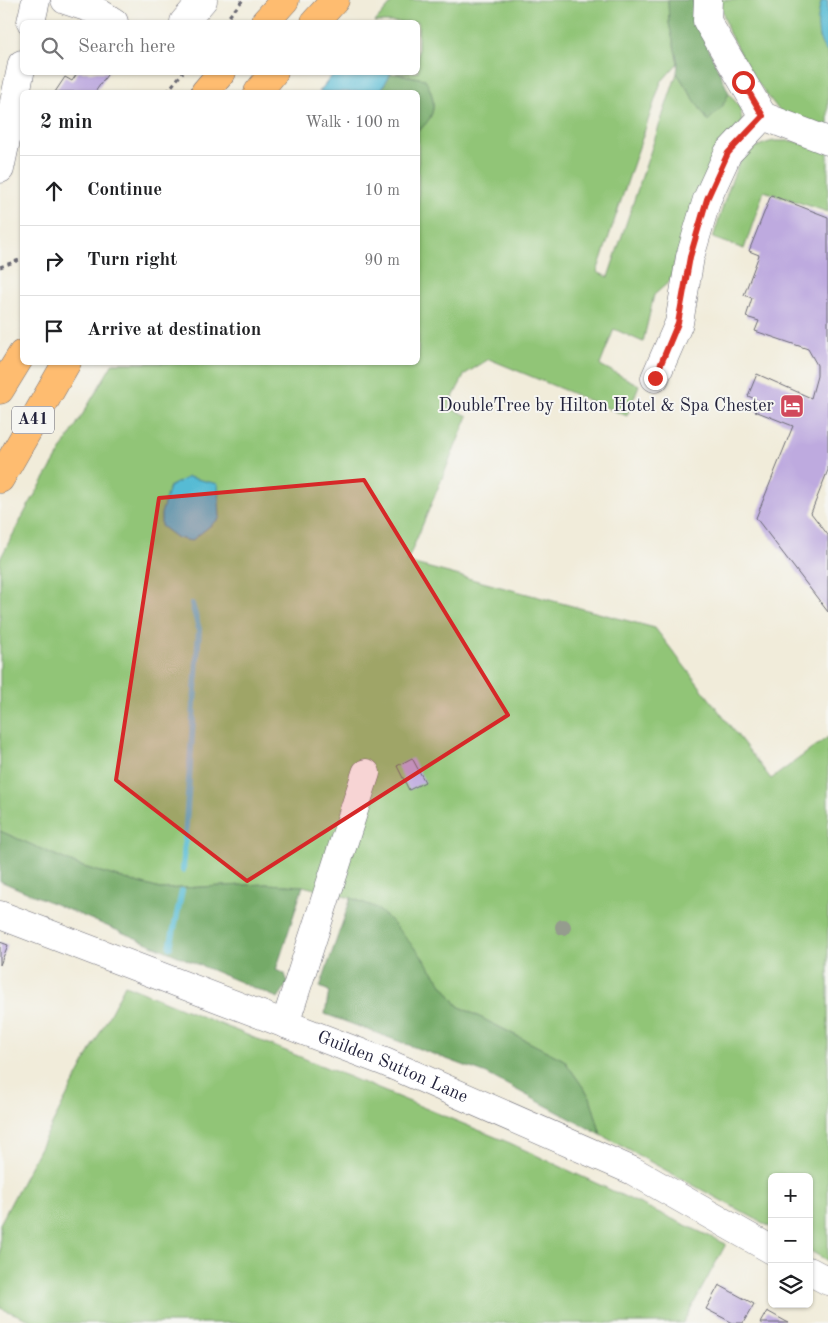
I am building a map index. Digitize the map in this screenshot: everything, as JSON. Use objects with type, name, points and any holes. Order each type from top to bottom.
[{"type":"highway","points":[[267,20],[285,0]]},
{"type":"highway","points":[[317,20],[335,0]]},
{"type":"highway","points":[[207,90],[219,75]]},
{"type":"highway","points":[[260,90],[272,75]]},
{"type":"highway","name":"A41","points":[[0,390],[20,357]]},
{"type":"highway","name":"A41","points":[[0,479],[65,365]]},
{"type":"street","points":[[32,20],[36,0]]},
{"type":"street","points":[[65,0],[95,10],[111,20]]},
{"type":"street","points":[[186,20],[203,0]]},
{"type":"street","points":[[708,0],[707,21],[763,116],[828,140]]},
{"type":"street","points":[[0,169],[20,74]]},
{"type":"street","points":[[655,378],[678,323],[690,257],[707,199],[728,153],[763,116]]},
{"type":"street","points":[[285,1024],[366,774]]},
{"type":"street","name":"Guilden Sutton Lane","points":[[0,915],[385,1062],[632,1171],[768,1248]]},
{"type":"street","points":[[813,1273],[828,1281]]},
{"type":"path","points":[[226,20],[243,0]]},
{"type":"path","points":[[169,90],[181,75]]},
{"type":"path","points":[[0,267],[20,259]]},
{"type":"highlighted area","points":[[364,480],[508,715],[247,881],[116,780],[159,498]]},
{"type":"green space","points":[[394,0],[668,0],[669,23],[678,63],[661,82],[597,272],[608,277],[677,73],[692,97],[722,107],[729,93],[740,108],[742,121],[676,257],[670,281],[654,295],[643,342],[614,329],[600,365],[639,385],[627,416],[489,359],[465,374],[448,407],[468,416],[407,562],[655,628],[771,779],[828,737],[828,1261],[813,1252],[813,1173],[768,1173],[768,1226],[601,1135],[590,1097],[564,1060],[458,1006],[419,953],[375,907],[351,898],[303,886],[266,884],[160,889],[80,866],[0,831],[0,559],[27,508],[112,365],[420,365],[420,129],[432,113],[433,100],[425,79],[406,75],[420,75],[420,20],[377,20]]},
{"type":"green space","points":[[668,0],[693,0],[701,32],[729,93],[722,107],[708,121],[677,73],[678,63],[669,23]]},
{"type":"green space","points":[[719,0],[828,0],[828,131],[781,113],[754,78],[729,33]]},
{"type":"green space","points":[[390,75],[425,79],[433,100],[432,113],[429,119],[420,129],[420,90],[381,90]]},
{"type":"green space","points":[[774,141],[794,141],[828,151],[828,212],[764,191],[744,249],[713,238],[730,186],[741,160],[756,148]]},
{"type":"green space","points":[[0,831],[80,866],[160,889],[266,884],[303,886],[276,970],[285,974],[288,983],[278,998],[0,881]]},
{"type":"green space","points":[[351,898],[375,907],[389,919],[419,953],[458,1006],[564,1060],[590,1097],[601,1135],[487,1074],[325,1014],[329,991],[320,987]]},
{"type":"green space","points":[[125,985],[510,1143],[726,1244],[683,1323],[38,1323],[0,1308],[0,1224]]},
{"type":"water","points":[[822,0],[828,0],[828,53],[821,42],[818,28]]},
{"type":"water","points":[[332,75],[390,75],[381,90],[321,90]]},
{"type":"water","points":[[188,477],[218,484],[220,518],[191,541],[177,538],[161,526],[161,514],[169,487]]},
{"type":"building","points":[[76,75],[107,75],[96,90],[56,90],[65,77],[72,81]]},
{"type":"building","name":"DoubleTree by Hilton Hotel & Spa Chester","points":[[771,195],[828,217],[828,470],[811,513],[828,535],[828,612],[756,518],[793,426],[755,411],[759,401],[748,396],[757,374],[811,398],[817,376],[817,365],[808,349],[755,331],[759,321],[746,317],[752,298],[744,295],[759,255],[749,251]]},
{"type":"building","points":[[412,758],[425,782],[409,790],[397,766]]},
{"type":"building","points":[[0,942],[8,945],[0,965]]},
{"type":"building","points":[[719,1285],[754,1304],[743,1323],[733,1323],[706,1309]]},
{"type":"building","points":[[767,1311],[785,1321],[789,1323],[760,1323]]},
{"type":"waterway","points":[[183,870],[199,629],[192,604]]},
{"type":"waterway","points":[[170,947],[182,891]]},
{"type":"place","name":"DoubleTree by Hilton Hotel & Spa Chester","points":[[792,406]]},
{"type":"route","points":[[655,378],[678,323],[690,257],[707,199],[728,153],[763,116],[743,82]]}]
